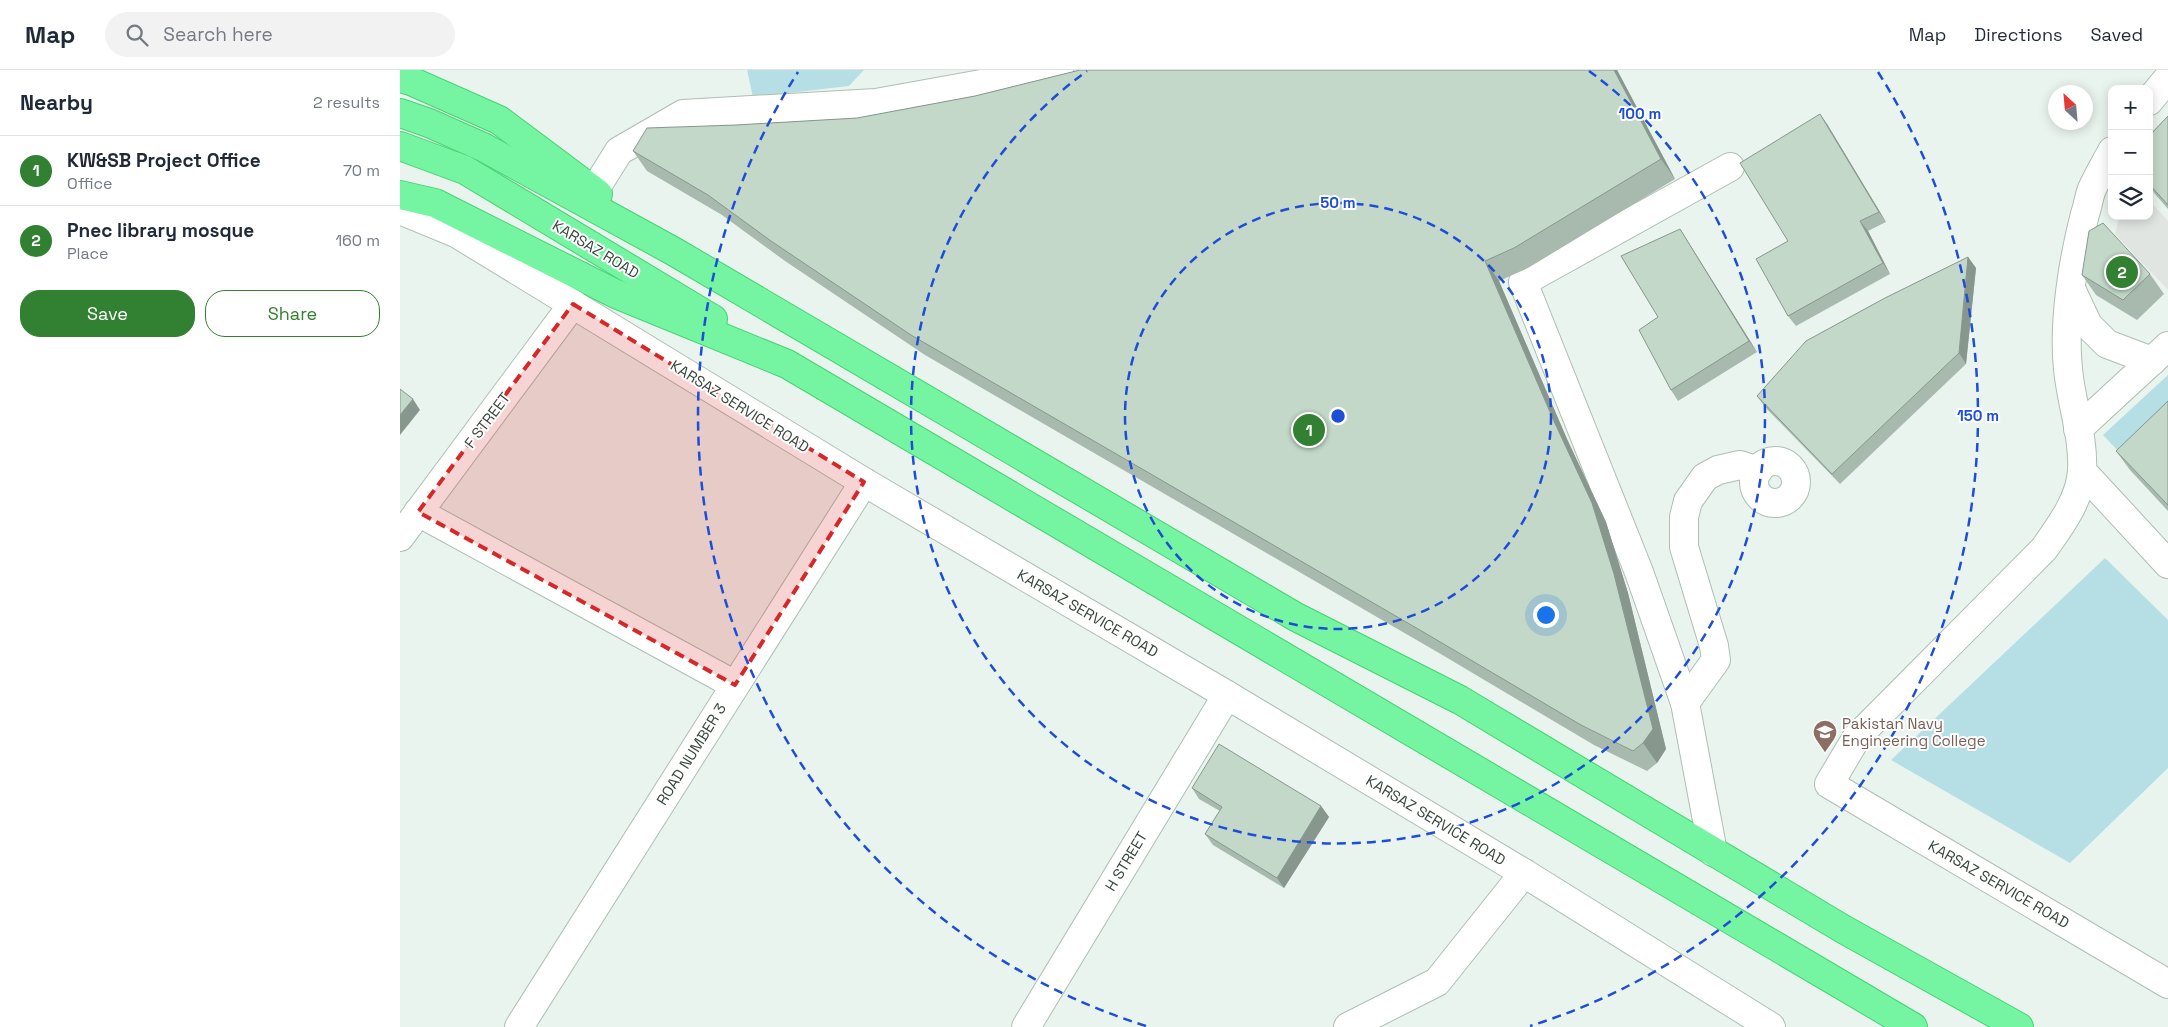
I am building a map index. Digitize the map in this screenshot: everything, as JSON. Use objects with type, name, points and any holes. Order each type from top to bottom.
[{"type":"highway","points":[[400,78],[500,120],[673,252]]},
{"type":"highway","points":[[400,113],[429,123],[483,147],[673,252],[1296,617],[1460,700],[1843,929],[2019,1027]]},
{"type":"highway","name":"KARSAZ ROAD","points":[[400,146],[465,170],[787,364]]},
{"type":"highway","points":[[400,195],[435,203],[616,294],[787,364],[1913,1027]]},
{"type":"street","points":[[594,191],[619,151],[684,114],[876,103],[1058,70]]},
{"type":"street","points":[[2153,96],[2168,78]]},
{"type":"street","points":[[2108,159],[2092,190],[2080,235],[2071,289],[2067,342],[2068,369],[2078,429],[2082,471],[2168,564]]},
{"type":"street","points":[[1713,852],[1685,703],[1639,572],[1523,282],[1730,167]]},
{"type":"street","name":"KARSAZ SERVICE ROAD","points":[[400,210],[456,233],[864,482],[1227,695],[1524,873],[1770,1027]]},
{"type":"street","points":[[2071,289],[2088,325],[2107,344],[2160,353]]},
{"type":"street","name":"F STREET","points":[[400,537],[573,304]]},
{"type":"street","points":[[2078,429],[2160,353]]},
{"type":"street","points":[[1685,703],[1716,660],[1714,646],[1684,547],[1684,517],[1688,501],[1705,477],[1718,470],[1740,465],[1758,470]]},
{"type":"street","name":"KARSAZ SERVICE ROAD","points":[[2082,471],[2075,496],[2066,516],[2044,549],[1857,737],[1829,784],[2168,984]]},
{"type":"street","name":"ROAD NUMBER 3","points":[[519,1027],[864,482]]},
{"type":"street","points":[[418,512],[735,685]]},
{"type":"street","name":"H STREET","points":[[1026,1027],[1227,695]]},
{"type":"street","points":[[1348,1027],[1437,982],[1524,873]]},
{"type":"highlighted area","points":[[573,304],[864,482],[735,685],[418,512]]},
{"type":"shaded area","points":[[747,70],[864,70],[849,86],[753,97]]},
{"type":"shaded area","points":[[2153,204],[2168,221],[2168,290],[2115,234],[2119,220],[2153,220]]},
{"type":"shaded area","points":[[2168,375],[2168,415],[2123,456],[2103,435]]},
{"type":"shaded area","points":[[2105,558],[2168,620],[2168,768],[2070,863],[1891,760]]},
{"type":"building","points":[[1080,70],[1614,70],[1661,159],[1514,248],[1485,261],[1553,419],[1592,503],[1614,574],[1653,729],[1643,743],[1633,751],[1581,725],[911,335],[771,241],[708,195],[633,151],[647,128],[857,118],[975,96]]},
{"type":"building","points":[[1820,114],[1879,212],[1860,221],[1883,263],[1788,316],[1756,259],[1788,241],[1740,163]]},
{"type":"building","points":[[2168,116],[2168,205],[2153,188],[2153,132]]},
{"type":"building","points":[[2103,223],[2150,274],[2123,300],[2082,275],[2089,231]]},
{"type":"building","points":[[1680,229],[1749,341],[1671,390],[1639,330],[1658,317],[1621,256]]},
{"type":"building","points":[[1968,257],[1959,353],[1832,474],[1757,396],[1806,341],[1885,298]]},
{"type":"building","points":[[400,389],[413,399],[400,415]]},
{"type":"building","points":[[2168,401],[2168,505],[2116,451]]},
{"type":"building","points":[[1219,744],[1321,806],[1277,878],[1205,834],[1222,807],[1192,788]]},
{"type":"place","name":"Pnec library mosque","points":[[2122,272]]},
{"type":"place","name":"KW&SB Project Office","points":[[1309,430]]},
{"type":"place","name":"Pakistan Navy Engineering College","points":[[1825,753]]}]
